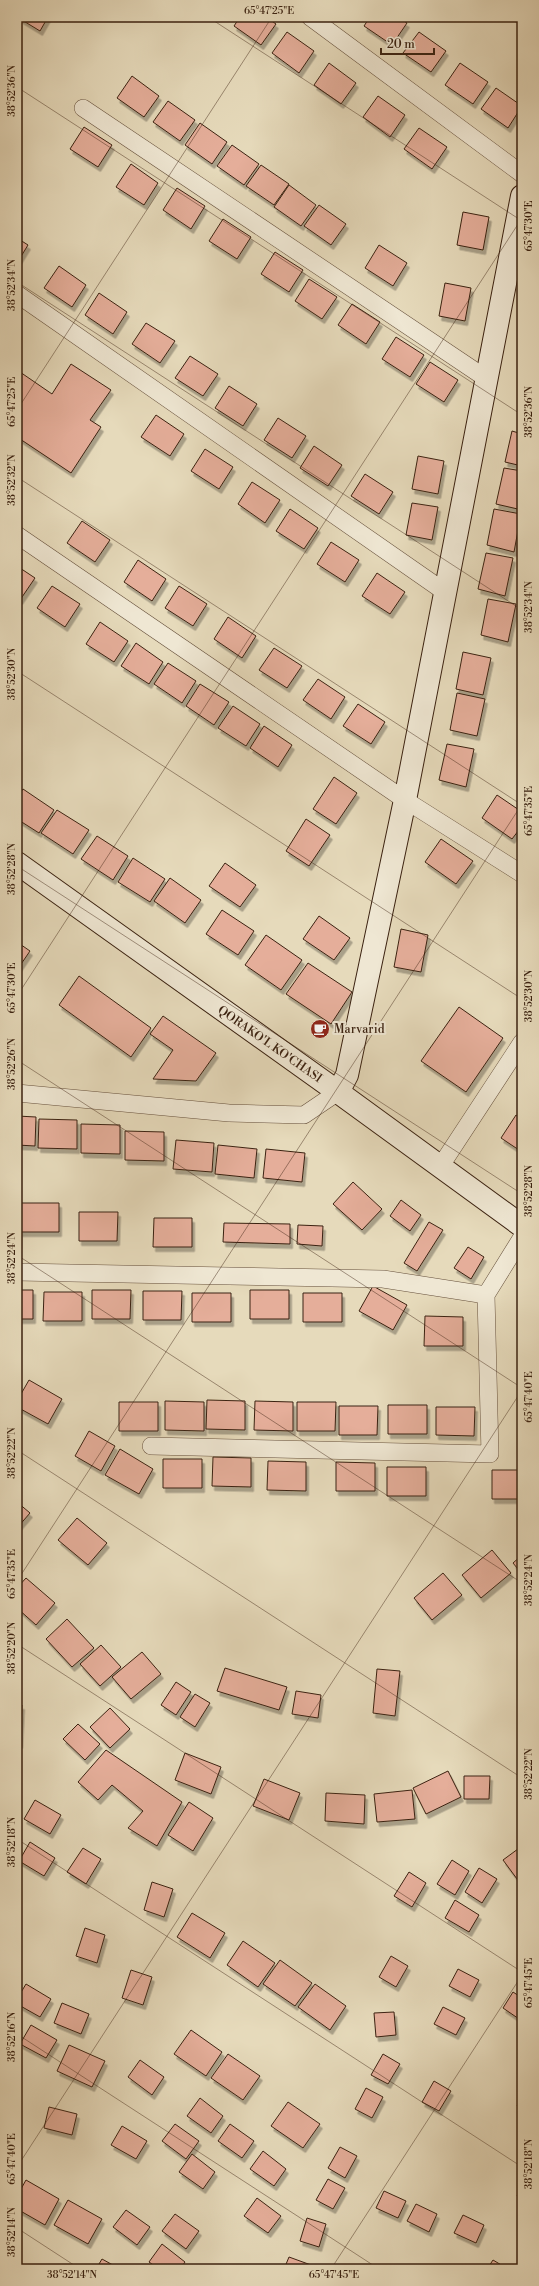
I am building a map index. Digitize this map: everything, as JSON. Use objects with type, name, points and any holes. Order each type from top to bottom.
[{"type":"street","points":[[310,17],[522,174]]},
{"type":"street","points":[[83,108],[487,379]]},
{"type":"street","points":[[17,1093],[229,1113],[304,1114],[338,1092],[347,1075],[405,800],[521,203]]},
{"type":"street","points":[[17,294],[445,592]]},
{"type":"street","points":[[17,535],[405,800],[522,874]]},
{"type":"street","name":"QORAKO'L KO'CHASI","points":[[17,863],[338,1092],[522,1226]]},
{"type":"street","points":[[440,1167],[522,1042]]},
{"type":"street","points":[[151,1446],[490,1454],[486,1295],[522,1237]]},
{"type":"street","points":[[17,1272],[384,1279],[486,1295]]},
{"type":"building","points":[[17,17],[48,17],[40,31]]},
{"type":"building","points":[[240,17],[266,17],[276,24],[261,45],[234,26]]},
{"type":"building","points":[[370,17],[397,17],[407,23],[392,45],[364,26]]},
{"type":"building","points":[[287,32],[314,51],[299,73],[272,53]]},
{"type":"building","points":[[419,32],[446,51],[431,72],[403,53]]},
{"type":"building","points":[[329,63],[356,83],[341,104],[314,85]]},
{"type":"building","points":[[460,63],[488,82],[473,104],[445,85]]},
{"type":"building","points":[[132,76],[159,96],[144,117],[117,98]]},
{"type":"building","points":[[496,88],[522,106],[508,128],[481,109]]},
{"type":"building","points":[[378,96],[405,115],[390,137],[363,117]]},
{"type":"building","points":[[168,101],[195,120],[180,141],[153,122]]},
{"type":"building","points":[[200,123],[227,142],[212,164],[185,145]]},
{"type":"building","points":[[84,127],[112,145],[98,167],[70,149]]},
{"type":"building","points":[[419,128],[447,147],[432,169],[404,149]]},
{"type":"building","points":[[232,145],[259,164],[244,185],[217,166]]},
{"type":"building","points":[[131,164],[158,183],[144,205],[116,187]]},
{"type":"building","points":[[261,165],[289,184],[274,205],[246,186]]},
{"type":"building","points":[[289,185],[316,205],[301,226],[274,207]]},
{"type":"building","points":[[177,188],[205,206],[191,229],[163,210]]},
{"type":"building","points":[[319,205],[346,224],[331,245],[304,226]]},
{"type":"building","points":[[463,212],[489,217],[483,250],[457,245]]},
{"type":"building","points":[[223,219],[251,237],[237,259],[209,241]]},
{"type":"building","points":[[17,238],[28,245],[17,263]]},
{"type":"building","points":[[379,245],[407,263],[393,286],[365,268]]},
{"type":"building","points":[[275,252],[303,270],[289,292],[261,274]]},
{"type":"building","points":[[59,266],[86,285],[72,307],[44,288]]},
{"type":"building","points":[[309,279],[337,297],[322,319],[295,301]]},
{"type":"building","points":[[445,283],[471,288],[465,321],[439,316]]},
{"type":"building","points":[[99,293],[127,312],[113,334],[85,315]]},
{"type":"building","points":[[352,304],[380,322],[366,344],[338,325]]},
{"type":"building","points":[[146,323],[175,341],[160,363],[132,344]]},
{"type":"building","points":[[396,337],[424,355],[410,377],[382,359]]},
{"type":"building","points":[[190,356],[218,374],[203,396],[175,378]]},
{"type":"building","points":[[430,362],[458,380],[444,402],[416,384]]},
{"type":"building","points":[[71,364],[111,390],[90,420],[101,427],[71,473],[17,437],[17,376],[20,372],[52,394]]},
{"type":"building","points":[[229,386],[257,404],[243,426],[215,408]]},
{"type":"building","points":[[156,415],[184,434],[170,456],[141,437]]},
{"type":"building","points":[[278,418],[306,436],[292,458],[264,440]]},
{"type":"building","points":[[512,431],[522,434],[522,466],[505,462]]},
{"type":"building","points":[[314,446],[342,465],[328,486],[300,468]]},
{"type":"building","points":[[205,449],[233,467],[219,489],[191,471]]},
{"type":"building","points":[[418,456],[444,461],[438,494],[412,489]]},
{"type":"building","points":[[504,468],[522,471],[522,510],[496,504]]},
{"type":"building","points":[[365,474],[393,492],[379,514],[351,496]]},
{"type":"building","points":[[252,482],[280,500],[265,523],[238,504]]},
{"type":"building","points":[[412,503],[438,507],[432,540],[406,535]]},
{"type":"building","points":[[290,509],[318,528],[304,549],[276,531]]},
{"type":"building","points":[[494,509],[521,514],[514,552],[487,545]]},
{"type":"building","points":[[82,521],[110,540],[95,562],[67,543]]},
{"type":"building","points":[[331,542],[359,560],[345,582],[317,564]]},
{"type":"building","points":[[486,553],[513,558],[505,596],[478,589]]},
{"type":"building","points":[[138,560],[166,579],[152,601],[124,582]]},
{"type":"building","points":[[17,566],[35,578],[20,600],[17,597]]},
{"type":"building","points":[[377,573],[405,592],[390,614],[362,596]]},
{"type":"building","points":[[52,586],[80,604],[65,627],[37,608]]},
{"type":"building","points":[[179,586],[207,604],[193,626],[165,608]]},
{"type":"building","points":[[488,599],[516,604],[508,642],[481,635]]},
{"type":"building","points":[[228,617],[256,636],[242,658],[214,639]]},
{"type":"building","points":[[100,622],[128,641],[114,662],[86,644]]},
{"type":"building","points":[[136,643],[163,662],[149,684],[121,666]]},
{"type":"building","points":[[274,648],[302,666],[287,688],[259,670]]},
{"type":"building","points":[[463,652],[491,658],[483,695],[456,689]]},
{"type":"building","points":[[168,663],[196,681],[182,703],[154,684]]},
{"type":"building","points":[[318,679],[345,697],[331,719],[303,700]]},
{"type":"building","points":[[200,684],[229,702],[214,725],[186,706]]},
{"type":"building","points":[[457,693],[485,699],[477,736],[450,730]]},
{"type":"building","points":[[358,704],[385,722],[371,744],[343,726]]},
{"type":"building","points":[[233,706],[260,724],[246,746],[218,728]]},
{"type":"building","points":[[264,726],[292,745],[278,767],[250,748]]},
{"type":"building","points":[[447,744],[474,749],[466,787],[439,780]]},
{"type":"building","points":[[334,777],[357,793],[336,824],[313,809]]},
{"type":"building","points":[[23,789],[54,810],[39,833],[17,819],[17,798]]},
{"type":"building","points":[[497,795],[522,812],[522,826],[512,839],[482,818]]},
{"type":"building","points":[[57,810],[89,830],[73,854],[41,833]]},
{"type":"building","points":[[306,819],[330,835],[309,866],[286,851]]},
{"type":"building","points":[[97,836],[128,856],[113,880],[81,859]]},
{"type":"building","points":[[441,839],[473,861],[456,884],[425,862]]},
{"type":"building","points":[[133,858],[165,879],[150,902],[118,882]]},
{"type":"building","points":[[225,863],[256,885],[240,907],[209,886]]},
{"type":"building","points":[[170,878],[201,900],[185,923],[154,901]]},
{"type":"building","points":[[222,910],[254,931],[238,955],[206,934]]},
{"type":"building","points":[[319,916],[350,938],[334,960],[303,939]]},
{"type":"building","points":[[401,929],[428,935],[421,972],[394,967]]},
{"type":"building","points":[[266,935],[302,960],[281,990],[245,965]]},
{"type":"building","points":[[17,942],[30,951],[17,970]]},
{"type":"building","points":[[308,963],[352,992],[331,1024],[286,994]]},
{"type":"building","points":[[79,976],[151,1028],[131,1057],[59,1005]]},
{"type":"building","points":[[459,1007],[503,1038],[466,1092],[421,1061]]},
{"type":"building","points":[[163,1016],[216,1053],[196,1081],[153,1079],[173,1050],[150,1034]]},
{"type":"building","points":[[516,1115],[522,1119],[522,1152],[501,1138]]},
{"type":"building","points":[[17,1116],[36,1117],[35,1146],[17,1145]]},
{"type":"building","points":[[39,1119],[77,1120],[77,1149],[38,1148]]},
{"type":"building","points":[[81,1124],[120,1125],[120,1154],[81,1153]]},
{"type":"building","points":[[125,1131],[164,1132],[164,1161],[125,1160]]},
{"type":"building","points":[[176,1140],[214,1143],[212,1172],[173,1169]]},
{"type":"building","points":[[218,1145],[257,1149],[254,1178],[215,1174]]},
{"type":"building","points":[[266,1149],[305,1153],[302,1182],[263,1178]]},
{"type":"building","points":[[353,1182],[382,1209],[362,1230],[333,1204]]},
{"type":"building","points":[[401,1200],[421,1215],[410,1231],[390,1216]]},
{"type":"building","points":[[20,1203],[59,1203],[59,1232],[20,1232]]},
{"type":"building","points":[[79,1212],[118,1212],[117,1241],[79,1241]]},
{"type":"building","points":[[17,1216],[20,1216],[19,1245],[17,1245]]},
{"type":"building","points":[[154,1218],[192,1218],[192,1247],[153,1247]]},
{"type":"building","points":[[429,1222],[443,1230],[417,1271],[404,1263]]},
{"type":"building","points":[[224,1223],[290,1224],[290,1244],[223,1242]]},
{"type":"building","points":[[298,1225],[323,1226],[322,1246],[297,1244]]},
{"type":"building","points":[[468,1247],[484,1257],[471,1279],[454,1268]]},
{"type":"building","points":[[373,1286],[407,1305],[393,1330],[359,1311]]},
{"type":"building","points":[[17,1290],[33,1290],[33,1319],[17,1319]]},
{"type":"building","points":[[92,1290],[131,1290],[130,1319],[92,1319]]},
{"type":"building","points":[[250,1290],[289,1290],[289,1319],[250,1319]]},
{"type":"building","points":[[143,1291],[182,1291],[181,1320],[143,1320]]},
{"type":"building","points":[[44,1292],[82,1292],[82,1321],[43,1321]]},
{"type":"building","points":[[192,1293],[231,1293],[231,1322],[192,1322]]},
{"type":"building","points":[[303,1293],[342,1293],[342,1322],[303,1322]]},
{"type":"building","points":[[425,1316],[463,1317],[463,1346],[424,1346]]},
{"type":"building","points":[[29,1380],[62,1399],[48,1424],[17,1407],[17,1401]]},
{"type":"building","points":[[207,1400],[245,1401],[245,1430],[206,1429]]},
{"type":"building","points":[[165,1401],[204,1402],[204,1431],[165,1430]]},
{"type":"building","points":[[255,1401],[293,1402],[293,1431],[254,1430]]},
{"type":"building","points":[[119,1402],[158,1402],[158,1431],[119,1431]]},
{"type":"building","points":[[297,1402],[336,1402],[335,1431],[297,1431]]},
{"type":"building","points":[[388,1405],[427,1405],[427,1434],[388,1434]]},
{"type":"building","points":[[339,1406],[378,1406],[377,1435],[339,1435]]},
{"type":"building","points":[[436,1407],[475,1407],[474,1436],[436,1435]]},
{"type":"building","points":[[89,1431],[115,1446],[101,1471],[75,1456]]},
{"type":"building","points":[[120,1449],[153,1469],[139,1494],[105,1475]]},
{"type":"building","points":[[213,1457],[251,1458],[251,1487],[212,1486]]},
{"type":"building","points":[[163,1459],[202,1459],[202,1488],[163,1488]]},
{"type":"building","points":[[268,1461],[306,1462],[306,1491],[267,1490]]},
{"type":"building","points":[[336,1462],[375,1463],[375,1491],[336,1491]]},
{"type":"building","points":[[387,1467],[426,1467],[426,1496],[387,1496]]},
{"type":"building","points":[[492,1470],[522,1470],[522,1499],[492,1499]]},
{"type":"building","points":[[17,1502],[30,1513],[17,1528]]},
{"type":"building","points":[[77,1518],[107,1543],[88,1565],[58,1540]]},
{"type":"building","points":[[492,1550],[511,1573],[481,1598],[462,1575]]},
{"type":"building","points":[[522,1555],[522,1574],[513,1563]]},
{"type":"building","points":[[443,1573],[462,1595],[432,1620],[414,1598]]},
{"type":"building","points":[[26,1578],[55,1603],[36,1625],[17,1608],[17,1588]]},
{"type":"building","points":[[67,1619],[94,1648],[72,1667],[46,1639]]},
{"type":"building","points":[[101,1645],[121,1667],[100,1686],[80,1664]]},
{"type":"building","points":[[142,1652],[161,1674],[131,1699],[112,1677]]},
{"type":"building","points":[[225,1668],[287,1687],[279,1710],[217,1691]]},
{"type":"building","points":[[377,1669],[400,1671],[395,1716],[373,1713]]},
{"type":"building","points":[[176,1682],[191,1692],[176,1715],[161,1705]]},
{"type":"building","points":[[296,1691],[321,1695],[318,1718],[292,1714]]},
{"type":"building","points":[[195,1694],[210,1703],[195,1727],[180,1717]]},
{"type":"building","points":[[17,1705],[22,1705],[20,1744],[17,1744]]},
{"type":"building","points":[[110,1708],[130,1729],[110,1748],[90,1727]]},
{"type":"building","points":[[78,1724],[100,1744],[85,1760],[63,1739]]},
{"type":"building","points":[[106,1750],[182,1802],[157,1846],[128,1828],[143,1811],[112,1785],[98,1800],[78,1782]]},
{"type":"building","points":[[185,1753],[221,1767],[211,1794],[175,1780]]},
{"type":"building","points":[[448,1771],[461,1797],[426,1814],[413,1788]]},
{"type":"building","points":[[464,1776],[490,1776],[489,1799],[464,1799]]},
{"type":"building","points":[[264,1779],[300,1793],[289,1820],[253,1806]]},
{"type":"building","points":[[412,1790],[415,1819],[377,1822],[374,1794]]},
{"type":"building","points":[[326,1793],[365,1795],[364,1824],[325,1821]]},
{"type":"building","points":[[35,1800],[61,1815],[50,1834],[24,1819]]},
{"type":"building","points":[[189,1802],[213,1818],[193,1851],[168,1835]]},
{"type":"building","points":[[30,1842],[55,1858],[44,1876],[19,1861]]},
{"type":"building","points":[[522,1846],[522,1882],[520,1883],[503,1860]]},
{"type":"building","points":[[83,1848],[101,1859],[86,1884],[67,1872]]},
{"type":"building","points":[[452,1860],[469,1871],[455,1895],[437,1884]]},
{"type":"building","points":[[479,1868],[497,1879],[482,1903],[465,1892]]},
{"type":"building","points":[[409,1872],[426,1883],[412,1907],[394,1896]]},
{"type":"building","points":[[152,1882],[173,1889],[164,1917],[144,1910]]},
{"type":"building","points":[[455,1900],[479,1915],[469,1932],[445,1918]]},
{"type":"building","points":[[192,1913],[225,1933],[210,1958],[177,1937]]},
{"type":"building","points":[[85,1928],[105,1935],[97,1963],[76,1956]]},
{"type":"building","points":[[243,1941],[275,1963],[258,1987],[227,1965]]},
{"type":"building","points":[[391,1956],[408,1966],[396,1987],[379,1977]]},
{"type":"building","points":[[280,1960],[312,1983],[295,2006],[263,1984]]},
{"type":"building","points":[[458,1969],[479,1980],[470,1997],[449,1986]]},
{"type":"building","points":[[131,1970],[152,1977],[143,2005],[122,1998]]},
{"type":"building","points":[[26,1984],[51,1999],[40,2017],[17,2004],[17,1999]]},
{"type":"building","points":[[315,1984],[346,2006],[330,2030],[298,2007]]},
{"type":"building","points":[[513,1992],[522,1998],[522,2021],[503,2008]]},
{"type":"building","points":[[62,2003],[89,2014],[81,2034],[54,2023]]},
{"type":"building","points":[[443,2007],[465,2018],[456,2035],[434,2024]]},
{"type":"building","points":[[394,2012],[396,2035],[376,2037],[374,2013]]},
{"type":"building","points":[[31,2025],[57,2040],[46,2058],[20,2044]]},
{"type":"building","points":[[191,2030],[222,2052],[206,2076],[174,2054]]},
{"type":"building","points":[[69,2045],[105,2061],[92,2087],[57,2071]]},
{"type":"building","points":[[228,2054],[260,2076],[243,2100],[211,2078]]},
{"type":"building","points":[[383,2054],[400,2064],[388,2084],[371,2075]]},
{"type":"building","points":[[140,2060],[164,2077],[152,2095],[128,2077]]},
{"type":"building","points":[[434,2081],[451,2091],[439,2111],[422,2102]]},
{"type":"building","points":[[366,2088],[383,2097],[372,2118],[355,2109]]},
{"type":"building","points":[[522,2097],[522,2109],[517,2106]]},
{"type":"building","points":[[200,2098],[223,2116],[211,2133],[187,2116]]},
{"type":"building","points":[[288,2102],[320,2124],[303,2148],[271,2126]]},
{"type":"building","points":[[49,2107],[77,2114],[72,2135],[44,2128]]},
{"type":"building","points":[[175,2124],[199,2141],[186,2159],[162,2141]]},
{"type":"building","points":[[230,2124],[254,2141],[242,2158],[218,2141]]},
{"type":"building","points":[[122,2126],[147,2141],[136,2159],[111,2145]]},
{"type":"building","points":[[340,2147],[357,2156],[345,2178],[328,2168]]},
{"type":"building","points":[[263,2151],[286,2169],[274,2186],[250,2169]]},
{"type":"building","points":[[192,2154],[215,2172],[203,2189],[179,2172]]},
{"type":"building","points":[[328,2179],[345,2188],[333,2209],[316,2200]]},
{"type":"building","points":[[26,2180],[59,2199],[45,2225],[17,2209],[17,2196]]},
{"type":"building","points":[[522,2187],[522,2198],[517,2196]]},
{"type":"building","points":[[384,2191],[406,2201],[398,2218],[376,2208]]},
{"type":"building","points":[[257,2198],[281,2216],[268,2233],[244,2216]]},
{"type":"building","points":[[68,2200],[102,2219],[88,2244],[54,2225]]},
{"type":"building","points":[[416,2204],[437,2214],[429,2232],[407,2221]]},
{"type":"building","points":[[126,2210],[150,2227],[137,2245],[113,2227]]},
{"type":"building","points":[[175,2214],[199,2231],[186,2249],[162,2231]]},
{"type":"building","points":[[463,2215],[484,2225],[476,2243],[454,2233]]},
{"type":"building","points":[[307,2218],[326,2224],[319,2247],[300,2241]]},
{"type":"building","points":[[162,2244],[185,2262],[180,2269],[159,2269],[149,2262]]},
{"type":"building","points":[[289,2257],[311,2265],[310,2269],[284,2269]]},
{"type":"building","points":[[102,2259],[120,2269],[96,2269]]},
{"type":"building","points":[[493,2260],[508,2269],[487,2269]]},
{"type":"place","name":"Marvarid","points":[[320,1029]]}]
